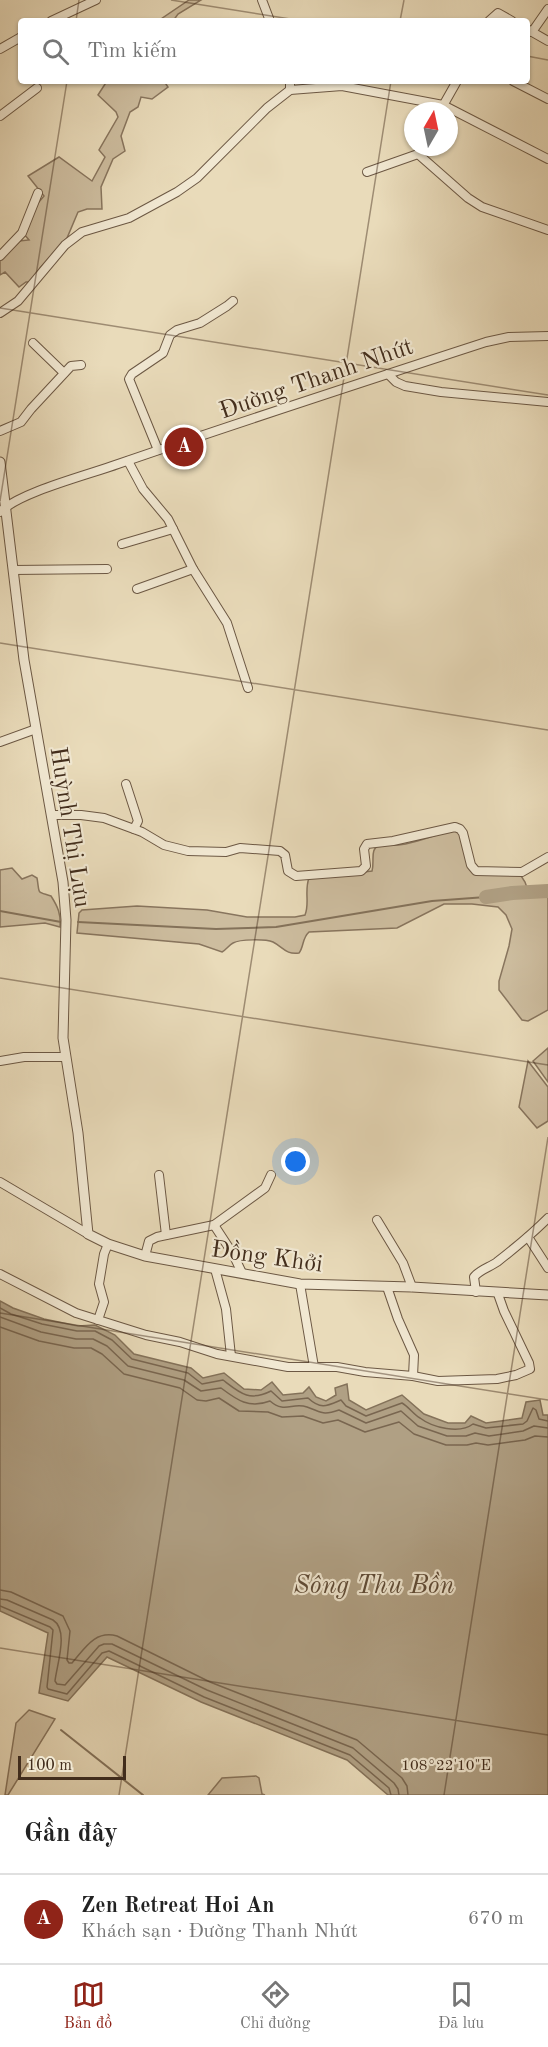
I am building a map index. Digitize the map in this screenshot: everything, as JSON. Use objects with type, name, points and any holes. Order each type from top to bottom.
[{"type":"street","points":[[57,18],[96,0]]},
{"type":"street","points":[[262,0],[269,18]]},
{"type":"street","points":[[530,30],[548,9]]},
{"type":"street","points":[[492,18],[498,13],[507,18]]},
{"type":"street","points":[[530,31],[548,40]]},
{"type":"street","points":[[0,49],[18,39]]},
{"type":"street","points":[[290,84],[290,90]]},
{"type":"street","points":[[445,102],[455,84]]},
{"type":"street","points":[[519,84],[548,99]]},
{"type":"street","points":[[0,313],[18,301],[65,245],[82,232],[129,218],[177,192],[197,178],[267,108],[290,90],[342,86],[415,102]]},
{"type":"street","points":[[0,116],[37,88]]},
{"type":"street","points":[[458,116],[548,159]]},
{"type":"street","points":[[367,172],[406,156]]},
{"type":"street","points":[[426,156],[468,198],[482,207],[548,230]]},
{"type":"street","points":[[0,256],[22,233],[38,193]]},
{"type":"street","points":[[158,450],[129,379],[132,374],[164,353],[170,335],[177,330],[200,323],[233,301]]},
{"type":"street","name":"Đường Thanh Nhứt","points":[[3,509],[49,488],[158,450],[486,342],[509,337],[548,336]]},
{"type":"street","points":[[33,342],[64,373]]},
{"type":"street","points":[[0,431],[21,422],[71,366],[81,366]]},
{"type":"street","points":[[388,374],[396,382],[405,386],[548,402]]},
{"type":"street","points":[[128,461],[143,489],[164,513],[193,569],[227,623],[248,688]]},
{"type":"street","name":"Huỳnh Thị Lựu","points":[[0,462],[3,509],[24,660],[60,860],[66,910],[63,1019],[65,1057],[78,1133],[88,1234]]},
{"type":"street","points":[[122,544],[173,529]]},
{"type":"street","points":[[13,570],[107,568]]},
{"type":"street","points":[[137,589],[193,569]]},
{"type":"street","points":[[0,742],[36,729]]},
{"type":"street","points":[[126,784],[138,821],[134,829]]},
{"type":"street","points":[[52,815],[92,816],[134,829],[164,845],[188,851],[226,852],[240,848],[280,851],[285,855],[288,871],[297,876],[363,871],[366,864],[364,847],[367,844],[393,841],[455,827],[463,833],[471,865],[476,871],[522,872],[548,857]]},
{"type":"street","points":[[0,1061],[24,1057],[65,1057]]},
{"type":"street","points":[[159,1175],[166,1235]]},
{"type":"street","points":[[145,1256],[149,1242],[157,1237],[214,1225],[265,1188],[271,1175]]},
{"type":"street","name":"Đồng Khởi","points":[[0,1182],[88,1234],[108,1244],[145,1256],[300,1284],[412,1287],[498,1294],[548,1295]]},
{"type":"street","points":[[476,1292],[474,1277],[477,1273],[493,1265],[548,1218]]},
{"type":"street","points":[[377,1220],[403,1263],[412,1287]]},
{"type":"street","points":[[214,1225],[242,1273]]},
{"type":"street","points":[[528,1237],[548,1268]]},
{"type":"street","points":[[98,1320],[104,1302],[99,1284],[108,1244]]},
{"type":"street","points":[[214,1269],[226,1306],[231,1356]]},
{"type":"street","points":[[0,1274],[68,1310],[207,1352],[288,1367],[337,1367],[438,1381],[481,1380],[516,1375],[530,1370],[498,1294]]},
{"type":"street","points":[[300,1284],[314,1367]]},
{"type":"street","points":[[387,1287],[414,1355],[413,1376]]},
{"type":"shaded area","points":[[189,0],[201,0],[175,18],[162,18]]},
{"type":"shaded area","points":[[105,84],[166,84],[168,87],[152,99],[141,97],[138,107],[130,112],[121,136],[125,151],[113,159],[101,187],[102,209],[87,209],[78,212],[67,238],[40,268],[31,282],[26,282],[19,287],[5,272],[0,275],[0,255],[19,241],[29,240],[24,234],[27,216],[44,196],[28,176],[59,157],[92,181],[105,157],[99,150],[118,117],[116,112],[98,95]]},
{"type":"shaded area","points":[[458,829],[475,870],[518,871],[530,896],[548,895],[548,1010],[528,1021],[522,1020],[499,990],[499,981],[512,929],[506,915],[498,907],[444,904],[397,928],[309,932],[299,953],[288,952],[273,942],[265,940],[236,942],[222,952],[199,944],[77,933],[79,913],[82,910],[137,906],[207,910],[247,917],[305,915],[309,878],[372,871],[373,852],[380,844],[399,845]]},
{"type":"shaded area","points":[[12,868],[22,879],[32,875],[37,878],[40,892],[51,896],[57,907],[60,927],[45,923],[0,927],[0,870]]},
{"type":"shaded area","points":[[548,1048],[548,1082],[533,1061]]},
{"type":"shaded area","points":[[528,1061],[548,1087],[548,1121],[537,1128],[519,1107]]},
{"type":"shaded area","points":[[29,1710],[55,1719],[8,1795],[5,1795],[16,1723]]},
{"type":"shaded area","points":[[256,1776],[259,1778],[262,1794],[265,1795],[208,1795],[222,1778]]},
{"type":"water","name":"Sông Thu Bồn","points":[[0,1301],[44,1319],[78,1326],[95,1325],[115,1335],[134,1354],[191,1368],[203,1378],[224,1373],[244,1389],[261,1390],[272,1382],[283,1395],[303,1393],[309,1387],[316,1397],[326,1401],[336,1395],[335,1388],[347,1384],[349,1400],[366,1410],[402,1395],[424,1414],[448,1423],[465,1423],[471,1416],[486,1423],[522,1418],[526,1402],[540,1400],[543,1415],[548,1415],[548,1795],[388,1795],[347,1760],[201,1702],[107,1657],[68,1701],[39,1693],[48,1633],[0,1611]]},
{"type":"waterway","points":[[486,897],[548,891]]},
{"type":"waterway","points":[[78,922],[216,929],[276,927],[432,901],[486,897]]},
{"type":"waterway","points":[[0,911],[61,922]]},
{"type":"waterway","points":[[61,1730],[143,1795]]},
{"type":"place","name":"Zen Retreat Hoi An","points":[[184,447]]}]
